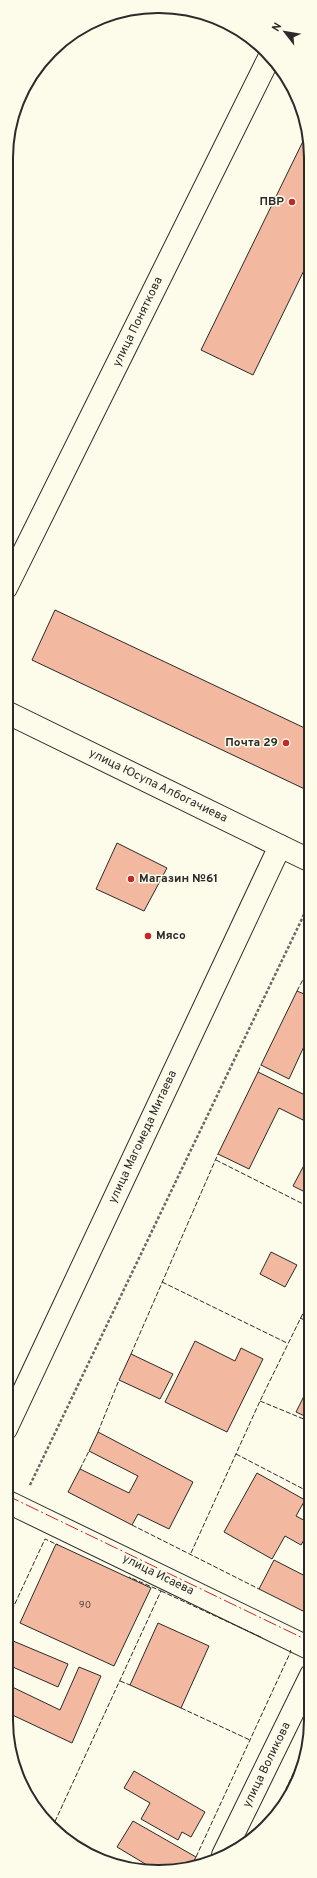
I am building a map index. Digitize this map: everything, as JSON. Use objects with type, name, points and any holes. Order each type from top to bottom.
[{"type":"street","name":"улица Поняткова","points":[[13,574],[267,62]]},
{"type":"street","name":"улица Юсупа Албогачиева","points":[[13,715],[304,858]]},
{"type":"street","name":"улица Магомеда Митаева","points":[[13,1414],[280,846]]},
{"type":"street","name":"улица Исаева","points":[[13,1504],[304,1646]]},
{"type":"street","name":"улица Воликова","points":[[226,1848],[304,1689]]},
{"type":"path","points":[[13,1504],[304,914]]},
{"type":"building","name":"ПВР","points":[[303,141],[304,270],[253,375],[201,350]]},
{"type":"building","points":[[55,610],[304,728],[304,789],[32,660]]},
{"type":"building","name":"Магазин №61","points":[[117,843],[167,868],[144,911],[96,889]]},
{"type":"building","points":[[297,991],[304,994],[304,1046],[289,1079],[261,1065]]},
{"type":"building","points":[[258,1072],[304,1095],[303,1120],[279,1108],[249,1169],[218,1154]]},
{"type":"building","points":[[304,1165],[304,1192],[293,1186]]},
{"type":"building","points":[[271,1252],[297,1265],[285,1287],[260,1274]]},
{"type":"building","points":[[195,1341],[235,1361],[241,1348],[263,1359],[227,1432],[165,1402]]},
{"type":"building","points":[[131,1354],[173,1374],[160,1399],[119,1380]]},
{"type":"building","points":[[304,1396],[304,1416],[296,1412]]},
{"type":"building","points":[[98,1432],[193,1482],[169,1529],[138,1514],[132,1525],[68,1492],[80,1469],[129,1493],[138,1476],[89,1451]]},
{"type":"building","points":[[257,1473],[304,1499],[296,1516],[304,1520],[304,1540],[301,1545],[285,1536],[272,1559],[224,1532]]},
{"type":"building","points":[[56,1544],[151,1588],[114,1666],[20,1623]]},
{"type":"building","points":[[274,1560],[304,1575],[304,1612],[259,1589]]},
{"type":"building","points":[[158,1623],[209,1646],[181,1708],[130,1685]]},
{"type":"building","points":[[13,1641],[68,1664],[58,1687],[13,1667]]},
{"type":"building","points":[[79,1667],[101,1676],[72,1743],[13,1715],[13,1687],[60,1710]]},
{"type":"building","points":[[134,1771],[205,1812],[191,1837],[182,1832],[178,1840],[141,1819],[150,1803],[124,1788]]},
{"type":"building","points":[[133,1821],[196,1857],[194,1860],[177,1864],[147,1865],[117,1847]]},
{"type":"fence","points":[[297,991],[304,978]]},
{"type":"fence","points":[[258,1072],[261,1065]]},
{"type":"fence","points":[[131,1354],[218,1154]]},
{"type":"fence","points":[[216,1160],[304,1204]]},
{"type":"fence","points":[[162,1282],[287,1343]]},
{"type":"fence","points":[[191,1553],[260,1401],[304,1311]]},
{"type":"fence","points":[[300,1318],[304,1320]]},
{"type":"fence","points":[[98,1432],[119,1380]]},
{"type":"fence","points":[[260,1401],[304,1419]]},
{"type":"fence","points":[[80,1469],[89,1451]]},
{"type":"fence","points":[[236,1454],[304,1489]]},
{"type":"fence","points":[[132,1525],[259,1589]]},
{"type":"fence","points":[[13,1608],[45,1539],[58,1545]]},
{"type":"fence","points":[[55,1821],[161,1591],[129,1577]]},
{"type":"fence","points":[[161,1591],[263,1638]]},
{"type":"fence","points":[[196,1857],[291,1651],[290,1650]]},
{"type":"fence","points":[[120,1681],[130,1685]]},
{"type":"fence","points":[[181,1708],[250,1740]]},
{"type":"fence","points":[[284,1793],[294,1771]]},
{"type":"power","points":[[13,1498],[304,1639]]},
{"type":"place","name":"ПВР","points":[[292,202]]},
{"type":"place","name":"Почта 29","points":[[286,743]]},
{"type":"place","name":"Магазин №61","points":[[131,879]]},
{"type":"place","name":"Мясо","points":[[148,936]]}]
